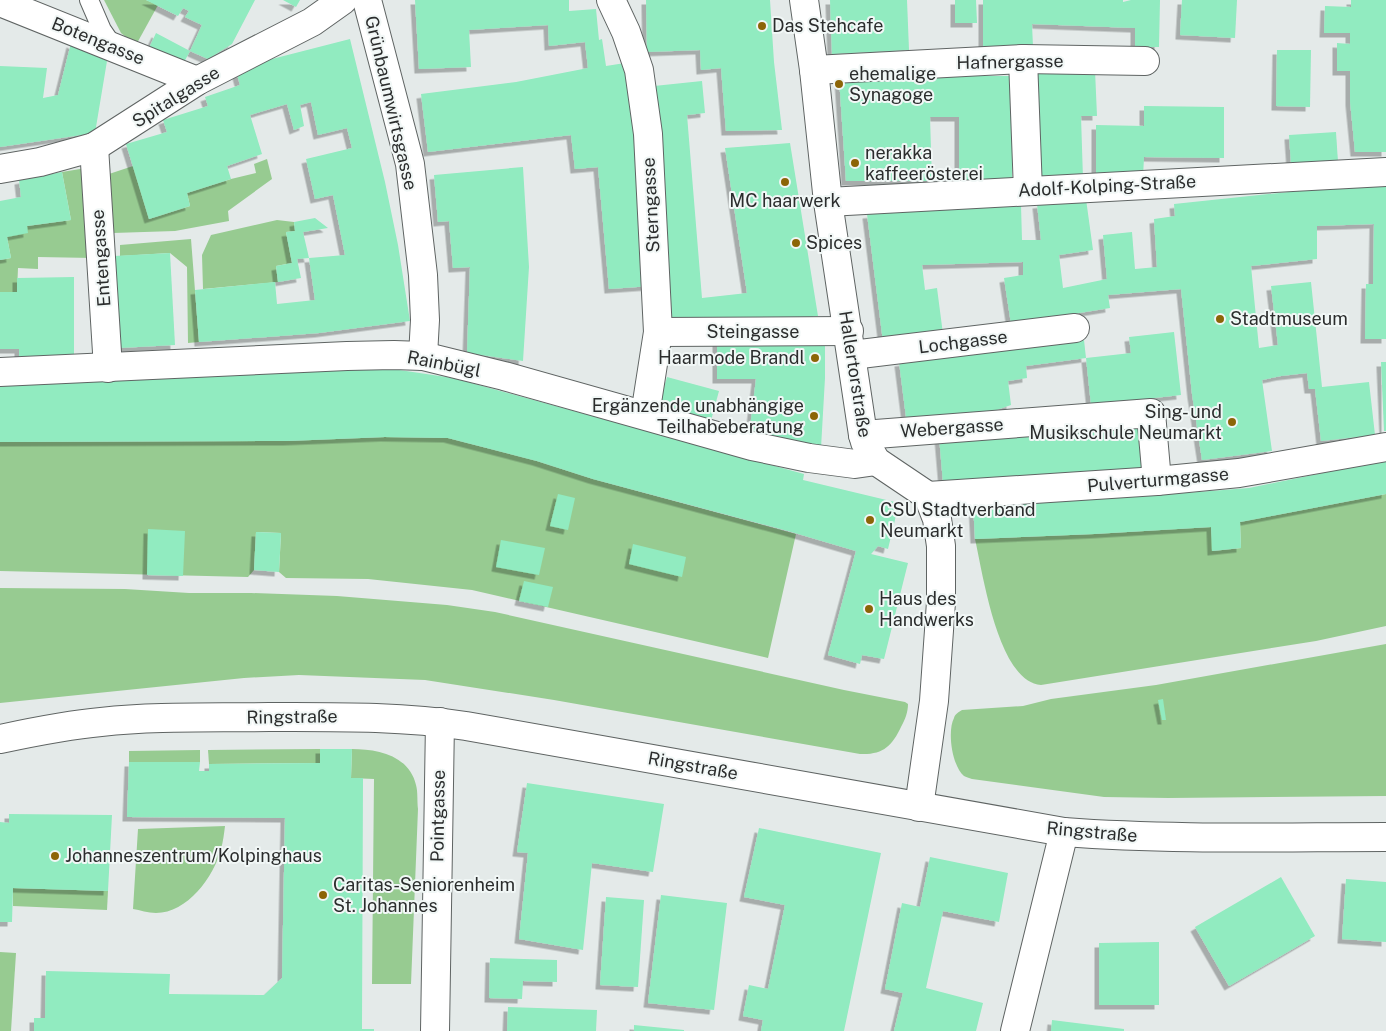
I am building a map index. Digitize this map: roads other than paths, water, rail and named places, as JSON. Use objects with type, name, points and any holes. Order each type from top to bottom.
[{"type":"street","name":"Spitalgasse","points":[[0,169],[40,162],[94,148],[197,81],[312,22],[343,0]]},
{"type":"street","name":"Grünbaumwirtsgasse","points":[[366,0],[410,164],[423,275],[425,320],[423,356]]},
{"type":"street","name":"Sterngasse","points":[[611,0],[626,32],[639,70],[648,134],[658,332],[645,415]]},
{"type":"street","name":"Hallertorstraße","points":[[804,0],[814,70],[828,202],[863,435],[876,461],[928,496]]},
{"type":"street","name":"Botengasse","points":[[0,2],[197,81]]},
{"type":"street","name":"Hafnergasse","points":[[814,70],[1023,59],[1145,62]]},
{"type":"street","points":[[1023,59],[1028,191]]},
{"type":"street","name":"Entengasse","points":[[94,148],[108,368]]},
{"type":"street","name":"Adolf-Kolping-Straße","points":[[828,202],[1386,172]]},
{"type":"street","name":"Lochgasse","points":[[850,343],[1075,328]]},
{"type":"street","name":"Steingasse","points":[[658,332],[850,343]]},
{"type":"street","name":"Rainbügl","points":[[0,372],[337,356],[423,356],[504,376],[710,435],[809,458],[855,464],[876,461]]},
{"type":"street","name":"Webergasse","points":[[863,435],[1151,413],[1157,482]]},
{"type":"street","name":"Pulverturmgasse","points":[[928,496],[1157,482],[1239,473],[1386,447]]},
{"type":"street","points":[[919,807],[934,701],[941,602],[941,546],[937,519],[928,496]]},
{"type":"street","name":"Ringstraße","points":[[0,739],[102,722],[168,718],[361,716],[407,718],[440,722],[1064,832],[1154,837],[1386,837]]},
{"type":"street","name":"Pointgasse","points":[[435,1031],[440,722]]},
{"type":"street","points":[[1015,1031],[1064,832]]},
{"type":"lane","points":[[89,0],[102,30],[114,47]]},
{"type":"place","name":"Das Stehcafe","points":[[762,26]]},
{"type":"place","name":"ehemalige Synagoge","points":[[839,84]]},
{"type":"place","name":"nerakka kaffeerösterei","points":[[855,163]]},
{"type":"place","name":"MC haarwerk","points":[[785,182]]},
{"type":"place","name":"Spices","points":[[796,243]]},
{"type":"place","name":"Stadtmuseum","points":[[1220,319]]},
{"type":"place","name":"Haarmode Brandl","points":[[815,358]]},
{"type":"place","name":"Ergänzende unabhängige Teilhabeberatung","points":[[814,416]]},
{"type":"place","name":"Sing- und Musikschule Neumarkt","points":[[1232,422]]},
{"type":"place","name":"CSU Stadtverband Neumarkt","points":[[870,520]]},
{"type":"place","name":"Haus des Handwerks","points":[[869,609]]},
{"type":"place","name":"Johanneszentrum/Kolpinghaus","points":[[55,856]]},
{"type":"place","name":"Caritas-Seniorenheim St. Johannes","points":[[323,895]]}]
